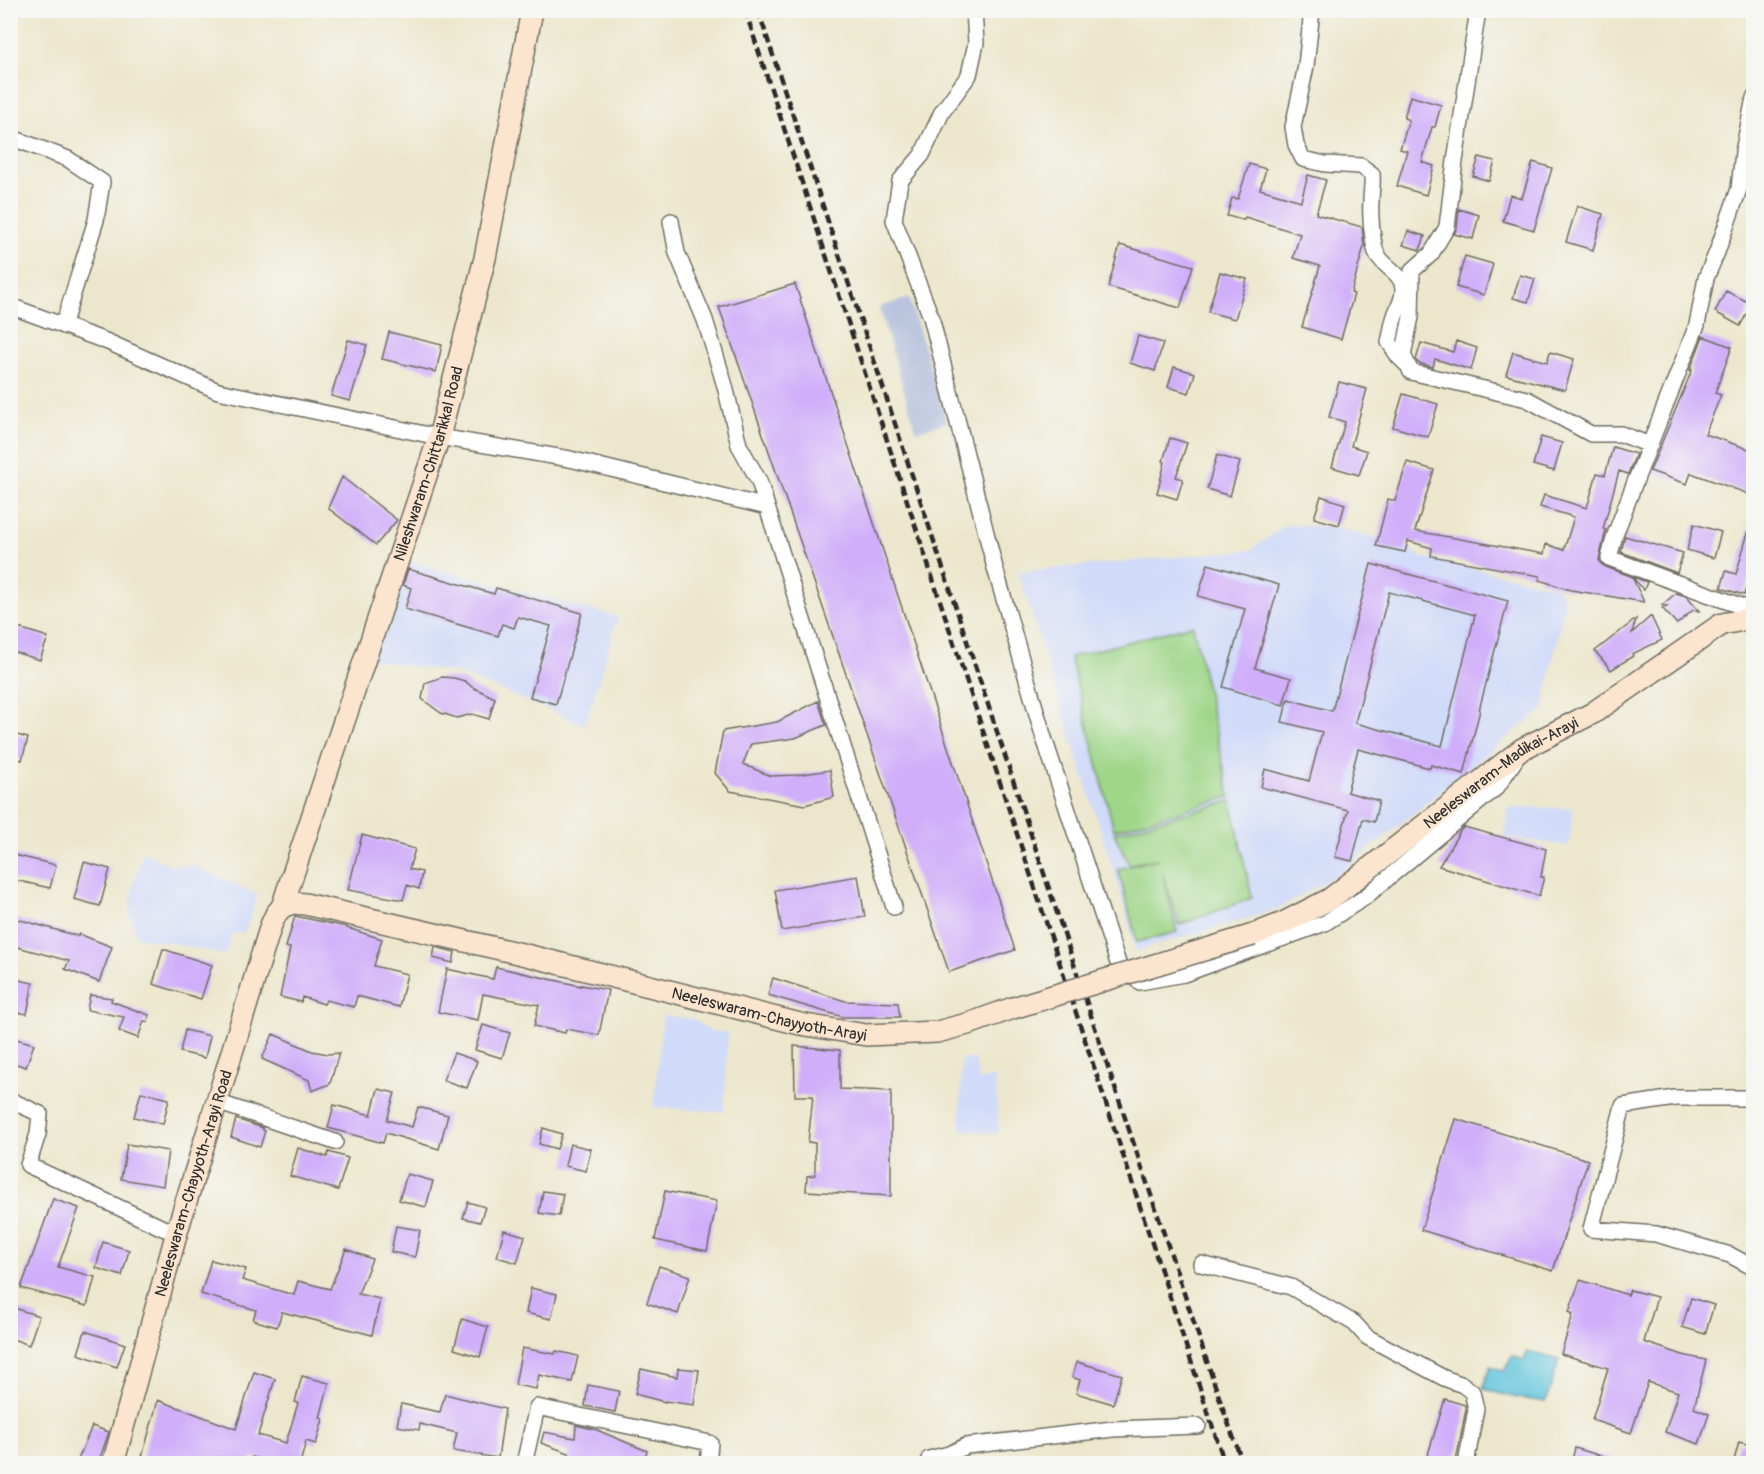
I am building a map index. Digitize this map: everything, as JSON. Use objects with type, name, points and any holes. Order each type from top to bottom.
[{"type":"main road","name":"Nileshwaram-Chittarikkal Road","points":[[282,907],[439,437],[485,258],[532,10]]},
{"type":"main road","name":"Neeleswaram-Madikai-Arayi","points":[[1252,935],[1283,923],[1330,899],[1522,749],[1593,713],[1722,624],[1754,618]]},
{"type":"main road","name":"Neeleswaram-Chayyoth-Arayi","points":[[282,907],[293,903],[305,904],[526,955],[800,1024],[866,1035],[937,1032],[1252,935]]},
{"type":"main road","name":"Neeleswaram-Chayyoth-Arayi Road","points":[[113,1464],[178,1227],[271,925],[282,907]]},
{"type":"street","points":[[974,10],[976,43],[969,75],[942,112],[922,155],[900,181],[894,220],[931,317],[994,568],[1042,735],[1119,966],[1140,982],[1184,974],[1325,923],[1364,898],[1497,787],[1522,749]]},
{"type":"street","points":[[1312,10],[1306,66],[1293,127],[1296,145],[1303,159],[1325,164],[1361,166],[1372,174],[1372,224],[1377,252],[1385,266],[1397,274],[1403,287],[1401,303],[1394,317],[1389,342],[1409,367]]},
{"type":"street","points":[[1478,10],[1447,227],[1431,254],[1412,271],[1411,316],[1403,355],[1411,372],[1527,399],[1591,434],[1621,434],[1650,445]]},
{"type":"street","points":[[1754,98],[1743,152],[1739,189],[1706,278],[1697,325],[1615,535],[1609,558],[1754,611]]},
{"type":"street","points":[[10,137],[68,159],[102,182],[96,220],[63,326]]},
{"type":"street","points":[[671,221],[677,253],[705,320],[725,386],[739,445],[759,481],[894,907]]},
{"type":"street","points":[[10,306],[108,342],[218,391],[439,437],[570,459],[767,507]]},
{"type":"street","points":[[1754,1098],[1675,1098],[1623,1106],[1591,1229],[1656,1234],[1731,1255],[1754,1268]]},
{"type":"street","points":[[10,1100],[40,1114],[38,1134],[28,1165],[165,1229],[178,1227]]},
{"type":"street","points":[[217,1102],[335,1142]]},
{"type":"street","points":[[1201,1264],[1292,1287],[1354,1323],[1367,1337],[1444,1378],[1463,1385],[1472,1392],[1476,1409],[1466,1464]]},
{"type":"street","points":[[524,1464],[537,1407],[710,1443],[708,1464]]},
{"type":"street","points":[[929,1464],[929,1459],[949,1454],[966,1446],[1113,1429],[1198,1426]]},
{"type":"shaded area","points":[[909,298],[947,422],[916,431],[879,307]]},
{"type":"shaded area","points":[[1287,524],[1337,528],[1407,546],[1421,557],[1556,587],[1565,600],[1543,709],[1338,874],[1278,909],[1136,951],[1122,897],[1018,572],[1251,550]]},
{"type":"shaded area","points":[[400,559],[618,617],[585,725],[458,673],[367,659]]},
{"type":"shaded area","points":[[1508,807],[1574,808],[1569,846],[1504,837]]},
{"type":"shaded area","points":[[143,850],[148,855],[172,866],[195,866],[258,895],[245,932],[232,934],[225,955],[136,935],[130,915],[131,895]]},
{"type":"shaded area","points":[[663,1015],[693,1019],[710,1031],[728,1032],[724,1112],[653,1107]]},
{"type":"shaded area","points":[[961,1059],[975,1059],[979,1080],[995,1077],[999,1134],[960,1129]]},
{"type":"green space","points":[[1193,625],[1230,797],[1114,830],[1070,657]]},
{"type":"green space","points":[[1231,801],[1252,898],[1179,925],[1163,875],[1177,932],[1137,942],[1118,869],[1158,859],[1129,864],[1114,833]]},
{"type":"water","points":[[1528,1351],[1559,1360],[1546,1402],[1517,1398],[1483,1389],[1490,1366],[1505,1371],[1512,1356],[1524,1360]]},
{"type":"building","points":[[1410,96],[1441,105],[1422,162],[1434,166],[1426,195],[1397,186],[1407,151],[1400,149],[1409,120],[1404,118]]},
{"type":"building","points":[[1479,157],[1495,161],[1489,181],[1473,176]]},
{"type":"building","points":[[1533,162],[1552,168],[1534,230],[1503,221],[1510,195],[1522,198]]},
{"type":"building","points":[[1249,164],[1266,169],[1260,189],[1301,201],[1308,175],[1326,180],[1316,214],[1362,227],[1364,246],[1351,293],[1354,294],[1341,339],[1302,327],[1320,266],[1293,258],[1300,234],[1245,217],[1244,220],[1227,216],[1232,198],[1238,199]]},
{"type":"building","points":[[1577,206],[1603,214],[1593,250],[1566,242]]},
{"type":"building","points":[[1459,209],[1479,215],[1473,239],[1454,234]]},
{"type":"building","points":[[1408,231],[1425,236],[1420,250],[1403,245]]},
{"type":"building","points":[[1120,245],[1193,266],[1180,308],[1108,287]]},
{"type":"building","points":[[1465,256],[1493,264],[1484,295],[1456,287]]},
{"type":"building","points":[[1220,272],[1247,279],[1235,319],[1208,312]]},
{"type":"building","points":[[1520,275],[1535,279],[1528,302],[1513,298]]},
{"type":"building","points":[[795,284],[1015,950],[949,972],[719,307]]},
{"type":"building","points":[[1726,291],[1752,304],[1740,326],[1715,312]]},
{"type":"building","points":[[389,332],[442,345],[436,372],[382,359]]},
{"type":"building","points":[[1138,336],[1163,343],[1155,371],[1130,363]]},
{"type":"building","points":[[1703,336],[1732,347],[1715,393],[1721,395],[1705,434],[1754,451],[1754,496],[1691,473],[1687,484],[1650,471],[1692,370],[1690,370]]},
{"type":"building","points":[[348,340],[367,345],[350,401],[331,396]]},
{"type":"building","points":[[1456,341],[1477,348],[1471,370],[1435,359],[1433,367],[1418,363],[1416,360],[1421,343],[1453,352]]},
{"type":"building","points":[[1513,352],[1547,362],[1550,352],[1574,359],[1565,390],[1506,375]]},
{"type":"building","points":[[1174,367],[1195,373],[1189,393],[1168,387]]},
{"type":"building","points":[[1339,382],[1367,389],[1351,446],[1367,451],[1359,475],[1332,467],[1345,422],[1329,417]]},
{"type":"building","points":[[1403,394],[1438,404],[1428,437],[1393,427]]},
{"type":"building","points":[[1541,437],[1562,443],[1554,471],[1533,465]]},
{"type":"building","points":[[1170,438],[1187,443],[1176,477],[1183,479],[1177,499],[1157,493]]},
{"type":"building","points":[[1613,447],[1636,454],[1628,474],[1619,471],[1603,529],[1606,530],[1599,560],[1606,567],[1647,582],[1644,590],[1632,577],[1644,602],[1571,590],[1539,580],[1540,576],[1431,556],[1432,548],[1408,541],[1405,552],[1376,546],[1388,499],[1395,501],[1407,462],[1434,470],[1415,531],[1544,554],[1546,544],[1564,550],[1574,517],[1540,507],[1544,495],[1587,508],[1597,473],[1605,475]]},
{"type":"building","points":[[1217,455],[1240,462],[1230,496],[1207,489]]},
{"type":"building","points":[[342,477],[397,520],[376,545],[328,508]]},
{"type":"building","points":[[1321,496],[1345,504],[1339,525],[1314,518]]},
{"type":"building","points":[[1694,524],[1721,532],[1714,558],[1687,550]]},
{"type":"building","points":[[1750,526],[1754,527],[1754,562],[1744,595],[1721,588],[1726,571],[1736,574]]},
{"type":"building","points":[[1625,536],[1683,553],[1677,573],[1621,552]]},
{"type":"building","points":[[1208,564],[1279,585],[1255,668],[1291,678],[1283,705],[1223,687],[1245,609],[1198,596]]},
{"type":"building","points":[[1371,564],[1508,601],[1464,774],[1431,765],[1430,768],[1358,749],[1347,792],[1379,801],[1374,822],[1363,819],[1352,861],[1335,857],[1348,810],[1261,787],[1265,769],[1309,781],[1322,732],[1282,722],[1288,699],[1332,711]],"holes":[[[1389,592],[1475,615],[1442,746],[1355,723]]]},
{"type":"building","points":[[408,569],[494,594],[496,588],[582,613],[556,704],[530,697],[551,626],[518,617],[514,628],[502,624],[498,636],[405,609],[411,588],[403,585]]},
{"type":"building","points":[[1676,593],[1686,596],[1699,611],[1693,610],[1677,624],[1662,608],[1667,606],[1662,605]]},
{"type":"building","points":[[1651,616],[1662,640],[1632,654],[1633,656],[1611,670],[1595,651],[1636,619],[1632,633]]},
{"type":"building","points":[[19,628],[48,637],[40,660],[11,651]]},
{"type":"building","points":[[442,677],[465,681],[495,698],[489,719],[472,714],[457,718],[441,713],[422,699],[425,683]]},
{"type":"building","points":[[818,701],[826,725],[795,738],[751,744],[743,764],[770,776],[830,770],[834,797],[805,805],[730,791],[715,773],[723,731],[777,722]]},
{"type":"building","points":[[10,733],[28,738],[22,760],[10,757]]},
{"type":"building","points":[[1464,827],[1546,849],[1541,877],[1544,877],[1539,896],[1439,866]]},
{"type":"building","points":[[362,835],[415,849],[409,869],[422,872],[419,889],[407,885],[403,900],[348,890]]},
{"type":"building","points":[[10,854],[56,865],[50,888],[10,879]]},
{"type":"building","points":[[84,862],[110,869],[100,906],[74,899]]},
{"type":"building","points":[[858,876],[865,917],[782,931],[775,890]]},
{"type":"building","points":[[295,916],[347,927],[382,939],[374,966],[407,974],[399,1007],[357,996],[354,1007],[326,1000],[324,1004],[302,997],[301,1002],[280,997],[290,948],[286,947]]},
{"type":"building","points":[[10,917],[78,936],[79,934],[112,947],[99,982],[65,969],[69,961],[10,945]]},
{"type":"building","points":[[435,947],[455,952],[453,963],[433,958]]},
{"type":"building","points":[[163,949],[212,965],[201,999],[153,984]]},
{"type":"building","points":[[496,967],[608,990],[599,1035],[566,1029],[565,1033],[534,1026],[539,1005],[483,994],[478,1020],[438,1012],[447,969],[493,979]]},
{"type":"building","points":[[10,978],[33,983],[27,1014],[10,1011]]},
{"type":"building","points":[[773,978],[845,1001],[898,1003],[900,1017],[843,1017],[768,995]]},
{"type":"building","points":[[90,995],[112,998],[111,1001],[149,1015],[148,1022],[144,1021],[138,1038],[119,1031],[124,1017],[87,1010]]},
{"type":"building","points":[[483,1025],[510,1033],[502,1058],[475,1050]]},
{"type":"building","points":[[185,1030],[210,1036],[205,1058],[180,1052]]},
{"type":"building","points":[[273,1034],[312,1051],[328,1054],[339,1053],[330,1084],[312,1091],[309,1080],[262,1059]]},
{"type":"building","points":[[10,1037],[34,1044],[26,1067],[10,1062]]},
{"type":"building","points":[[794,1046],[840,1050],[840,1089],[891,1091],[891,1196],[806,1191],[807,1176],[815,1175],[815,1143],[808,1142],[813,1096],[795,1096]]},
{"type":"building","points":[[454,1053],[477,1061],[467,1088],[443,1080]]},
{"type":"building","points":[[378,1089],[395,1093],[387,1120],[412,1127],[418,1107],[448,1115],[439,1149],[386,1133],[383,1143],[328,1128],[334,1105],[371,1115]]},
{"type":"building","points":[[141,1092],[169,1099],[163,1124],[134,1117]]},
{"type":"building","points":[[236,1119],[263,1128],[265,1131],[260,1147],[231,1137]]},
{"type":"building","points":[[1456,1119],[1588,1160],[1553,1271],[1421,1230]]},
{"type":"building","points":[[543,1128],[562,1134],[557,1149],[539,1144]]},
{"type":"building","points":[[127,1144],[168,1151],[163,1186],[121,1179]]},
{"type":"building","points":[[570,1144],[591,1149],[586,1171],[565,1166]]},
{"type":"building","points":[[298,1148],[327,1157],[329,1152],[348,1158],[338,1190],[290,1176]]},
{"type":"building","points":[[407,1174],[433,1181],[426,1207],[399,1200]]},
{"type":"building","points":[[543,1191],[563,1194],[559,1216],[539,1213]]},
{"type":"building","points":[[665,1191],[717,1201],[707,1251],[655,1240]]},
{"type":"building","points":[[53,1199],[79,1208],[58,1267],[95,1277],[87,1306],[21,1288]]},
{"type":"building","points":[[468,1202],[485,1207],[480,1222],[463,1218]]},
{"type":"building","points":[[396,1226],[420,1230],[415,1257],[391,1252]]},
{"type":"building","points":[[504,1230],[525,1236],[517,1263],[497,1257]]},
{"type":"building","points":[[103,1242],[129,1250],[122,1276],[96,1268]]},
{"type":"building","points":[[346,1249],[372,1259],[358,1294],[380,1299],[372,1335],[282,1312],[277,1327],[253,1320],[256,1310],[201,1294],[211,1260],[246,1269],[242,1280],[294,1295],[298,1281],[330,1289]]},
{"type":"building","points":[[659,1266],[690,1276],[678,1314],[647,1303]]},
{"type":"building","points":[[1580,1280],[1628,1295],[1630,1290],[1657,1297],[1644,1342],[1706,1360],[1694,1408],[1709,1414],[1699,1444],[1665,1432],[1678,1392],[1648,1382],[1631,1433],[1592,1420],[1608,1368],[1561,1354],[1573,1314],[1569,1312]]},
{"type":"building","points":[[531,1288],[557,1294],[551,1319],[526,1313]]},
{"type":"building","points":[[1691,1298],[1714,1305],[1705,1334],[1682,1327]]},
{"type":"building","points":[[14,1308],[39,1316],[29,1345],[10,1338],[10,1310],[14,1311]]},
{"type":"building","points":[[462,1319],[488,1327],[480,1357],[454,1349]]},
{"type":"building","points":[[85,1331],[125,1344],[117,1367],[78,1354]]},
{"type":"building","points":[[522,1348],[555,1354],[556,1351],[578,1356],[572,1382],[539,1375],[536,1389],[515,1385]]},
{"type":"building","points":[[1077,1362],[1122,1375],[1113,1404],[1076,1393],[1080,1380],[1072,1377]]},
{"type":"building","points":[[678,1368],[699,1370],[694,1405],[665,1402],[635,1394],[641,1369],[677,1377]]},
{"type":"building","points":[[254,1372],[275,1379],[258,1435],[286,1443],[298,1403],[295,1402],[302,1376],[329,1383],[316,1444],[306,1441],[300,1464],[276,1464],[252,1457],[250,1464],[140,1464],[158,1400],[236,1429]]},
{"type":"building","points":[[588,1385],[619,1391],[615,1412],[585,1406]]},
{"type":"building","points":[[445,1394],[505,1409],[498,1458],[453,1451],[457,1433],[420,1424],[419,1430],[397,1426],[401,1404],[440,1412]]},
{"type":"building","points":[[1445,1399],[1465,1405],[1466,1409],[1455,1464],[1425,1464]]},
{"type":"building","points":[[576,1425],[597,1430],[647,1451],[643,1464],[568,1464],[569,1453],[541,1443],[544,1432],[575,1438]]},
{"type":"building","points":[[92,1426],[109,1432],[98,1464],[86,1464],[78,1460]]},
{"type":"building","points":[[1739,1442],[1754,1446],[1754,1464],[1733,1464]]},
{"type":"building","points":[[1575,1448],[1615,1460],[1614,1464],[1571,1464]]},
{"type":"railway","points":[[745,10],[1225,1464]]},
{"type":"railway","points":[[758,10],[1114,1085],[1243,1464]]}]
